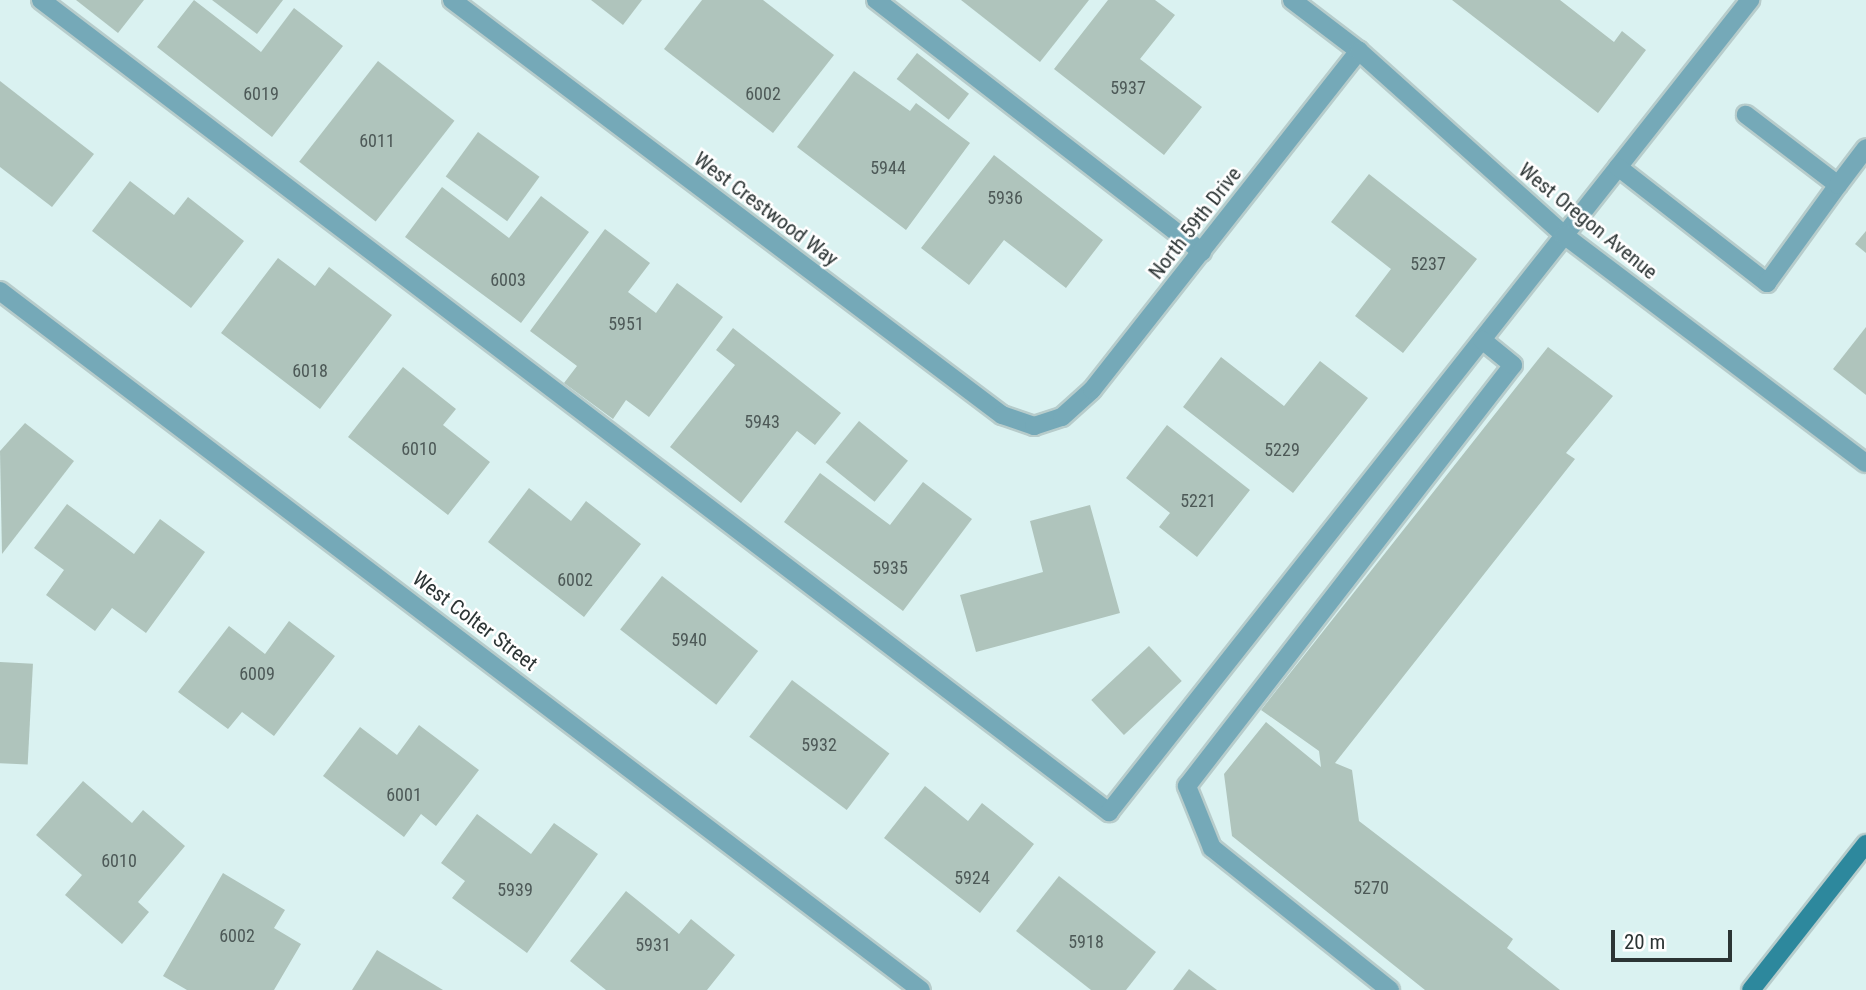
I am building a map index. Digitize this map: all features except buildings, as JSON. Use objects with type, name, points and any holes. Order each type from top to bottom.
[{"type":"main road","points":[[1751,990],[1866,844]]},
{"type":"street","points":[[41,0],[1109,812],[1750,0]]},
{"type":"street","name":"West Crestwood Way","points":[[452,0],[1002,415],[1034,426],[1062,417]]},
{"type":"street","points":[[876,0],[1202,252]]},
{"type":"street","name":"West Oregon Avenue","points":[[1292,0],[1359,51],[1564,235],[1866,463]]},
{"type":"street","name":"North 59th Drive","points":[[1062,417],[1092,390],[1359,51]]},
{"type":"street","points":[[1746,114],[1838,186]]},
{"type":"street","points":[[1618,167],[1767,283],[1866,148]]},
{"type":"street","name":"West Colter Street","points":[[0,291],[921,990]]},
{"type":"street","points":[[1390,990],[1212,848],[1187,786],[1513,365],[1482,340]]}]
